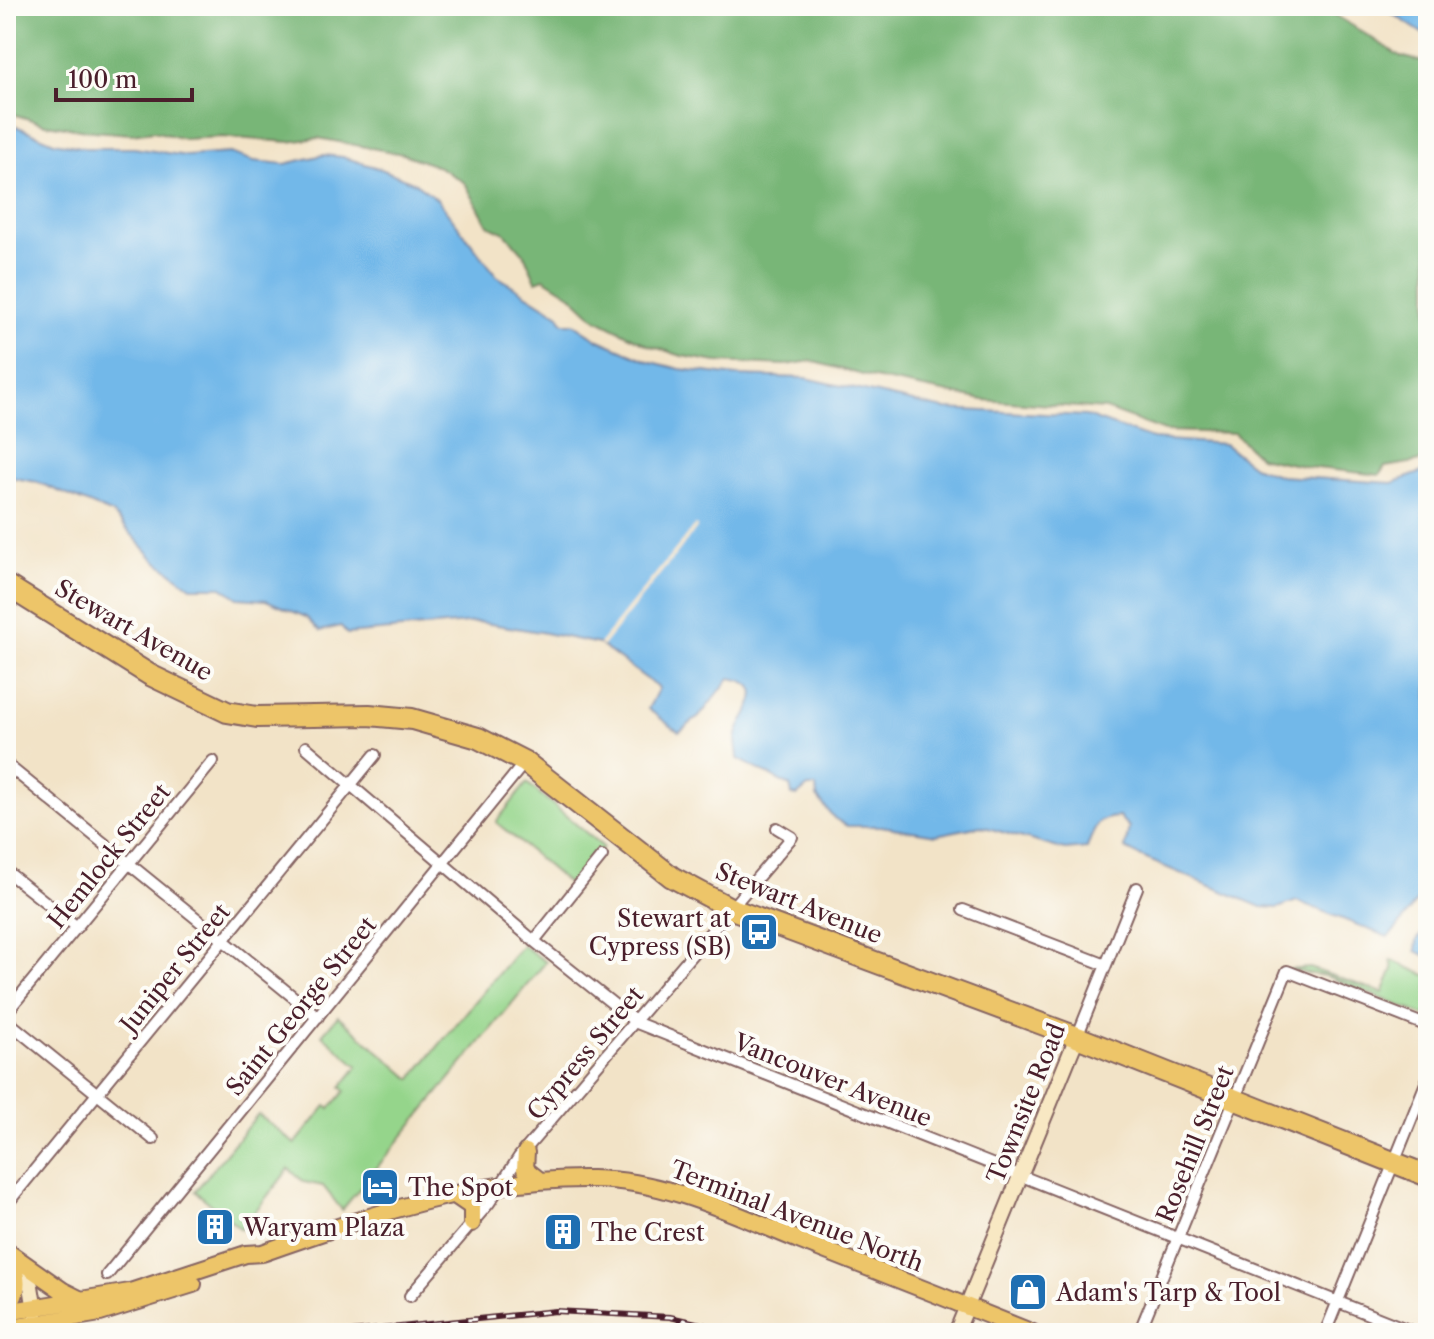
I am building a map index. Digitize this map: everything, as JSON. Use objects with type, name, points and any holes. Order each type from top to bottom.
[{"type":"highway","name":"Stewart Avenue","points":[[6,585],[150,675],[227,712],[257,717],[369,715],[412,719],[478,738],[525,762],[672,877],[732,909],[1077,1037],[1428,1176]]},
{"type":"main road","points":[[526,1152],[525,1169],[539,1180]]},
{"type":"main road","name":"Terminal Avenue North","points":[[6,1330],[82,1310],[246,1254],[260,1254],[386,1210],[453,1194],[539,1180],[607,1180],[673,1191],[1033,1333]]},
{"type":"main road","points":[[453,1194],[472,1207],[472,1223]]},
{"type":"main road","points":[[8,1252],[63,1291],[82,1310],[60,1333]]},
{"type":"main road","points":[[6,1310],[16,1294],[18,1280],[8,1252]]},
{"type":"main road","name":"Terminal Avenue North","points":[[6,1310],[37,1322]]},
{"type":"main road","points":[[6,1330],[13,1333]]},
{"type":"street","name":"Vancouver Avenue","points":[[306,747],[534,941],[637,1023],[1020,1177],[1179,1236],[1416,1333]]},
{"type":"street","name":"Juniper Street","points":[[6,1205],[375,755]]},
{"type":"street","name":"Hemlock Street","points":[[6,1013],[213,761]]},
{"type":"street","name":"Saint George Street","points":[[107,1275],[525,762]]},
{"type":"street","points":[[6,764],[318,1017]]},
{"type":"street","name":"Cypress Street","points":[[410,1296],[472,1223],[526,1152],[792,837],[777,828]]},
{"type":"street","points":[[534,941],[602,856]]},
{"type":"street","points":[[6,871],[77,927]]},
{"type":"street","name":"Townsite Road","points":[[956,1333],[1137,888]]},
{"type":"street","points":[[963,910],[1106,965]]},
{"type":"street","name":"Rosehill Street","points":[[1139,1333],[1287,971],[1428,1026]]},
{"type":"street","points":[[6,1020],[153,1139]]},
{"type":"street","points":[[1325,1333],[1428,1078]]},
{"type":"street","points":[[8,1252],[28,1279],[37,1322]]},
{"type":"green space","points":[[6,6],[1321,6],[1400,56],[1428,63],[1428,460],[1385,467],[1379,475],[1308,467],[1259,457],[1234,433],[1165,431],[1105,409],[983,400],[874,378],[811,361],[786,365],[717,362],[682,356],[648,345],[596,319],[571,295],[544,278],[536,281],[524,254],[505,233],[488,225],[465,183],[439,167],[403,154],[318,138],[289,142],[221,137],[184,139],[154,131],[131,134],[93,131],[46,124],[6,112]]},
{"type":"green space","points":[[527,783],[603,847],[571,886],[496,822]]},
{"type":"green space","points":[[522,945],[546,962],[342,1210],[323,1186],[304,1182],[289,1169],[241,1229],[195,1191],[258,1114],[295,1144],[326,1106],[330,1109],[345,1091],[341,1087],[358,1066],[322,1035],[338,1016],[411,1079]]},
{"type":"green space","points":[[1391,960],[1428,976],[1428,1017],[1326,976],[1287,970],[1310,968],[1383,993],[1393,969]]},
{"type":"water","points":[[1381,6],[1428,6],[1428,37]]},
{"type":"water","points":[[6,122],[54,142],[86,148],[134,148],[187,156],[230,153],[254,161],[285,164],[323,155],[343,157],[381,169],[415,183],[437,199],[497,276],[559,315],[563,323],[573,323],[599,340],[648,361],[680,369],[737,376],[806,378],[944,409],[1086,416],[1152,439],[1224,444],[1253,466],[1280,476],[1392,483],[1428,470],[1428,892],[1388,937],[1297,901],[1278,908],[1261,907],[1144,858],[1125,849],[1129,827],[1119,817],[1105,819],[1097,825],[1087,848],[1065,850],[981,826],[936,835],[881,826],[847,826],[834,818],[817,797],[816,787],[808,787],[797,796],[792,795],[790,786],[738,759],[736,739],[754,694],[752,687],[744,682],[730,678],[699,717],[679,732],[648,709],[659,688],[599,644],[478,622],[347,634],[341,626],[320,631],[306,617],[266,600],[238,598],[222,587],[191,587],[154,559],[113,514],[37,482],[14,478],[6,473]]},
{"type":"water","points":[[1428,925],[1428,957],[1416,951],[1417,940]]},
{"type":"pier","points":[[695,525],[698,527],[602,647],[599,644]]},
{"type":"railway","points":[[342,1333],[556,1311],[670,1317],[740,1333]]},
{"type":"place","name":"Stewart at Cypress (SB)","points":[[759,932]]},
{"type":"place","name":"The Spot","points":[[380,1187]]},
{"type":"place","name":"Waryam Plaza","points":[[215,1227]]},
{"type":"place","name":"The Crest","points":[[563,1232]]},
{"type":"place","name":"Adam's Tarp & Tool","points":[[1028,1292]]}]
